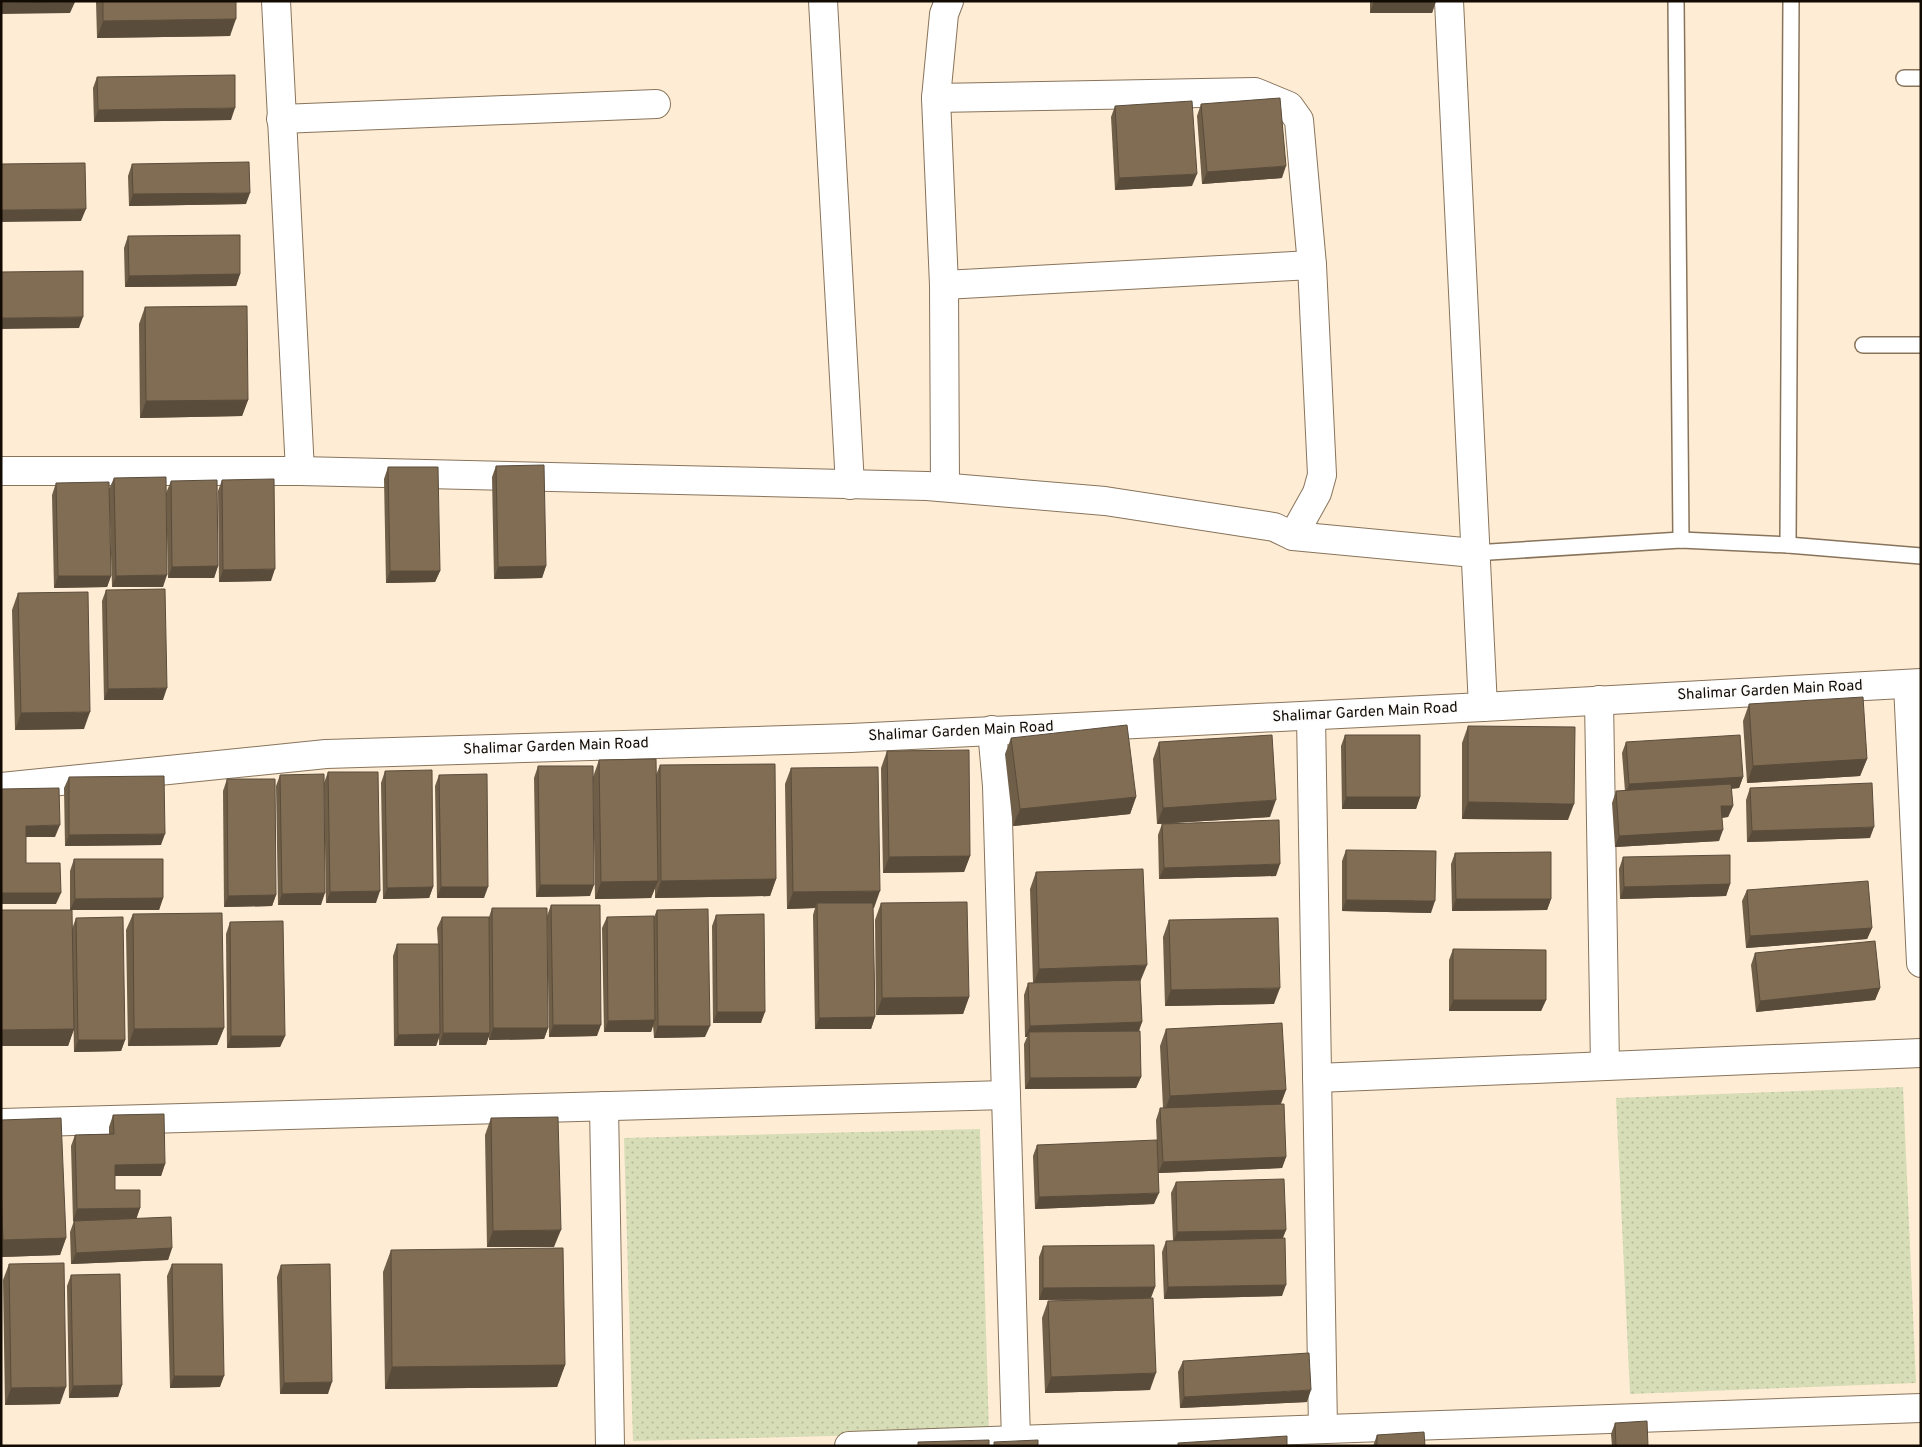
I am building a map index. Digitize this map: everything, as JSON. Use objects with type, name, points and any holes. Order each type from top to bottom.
[{"type":"street","points":[[276,1],[300,470]]},
{"type":"street","points":[[823,1],[850,485]]},
{"type":"street","points":[[945,487],[944,285],[936,98],[944,14],[949,1]]},
{"type":"street","points":[[1449,1],[1474,553],[1483,707]]},
{"type":"street","points":[[936,98],[1255,92],[1276,99],[1289,106],[1299,120],[1312,265],[1322,475],[1317,493],[1293,536]]},
{"type":"street","points":[[281,119],[656,104]]},
{"type":"street","points":[[944,285],[1312,265]]},
{"type":"street","points":[[1,471],[300,470],[945,487],[1105,501],[1274,527],[1293,536],[1474,553]]},
{"type":"street","points":[[1914,683],[1921,963]]},
{"type":"street","name":"Shalimar Garden Main Road","points":[[1,787],[326,754],[851,738],[1311,716],[1914,683]]},
{"type":"street","points":[[1599,700],[1605,1066]]},
{"type":"street","points":[[1311,716],[1317,1078],[1338,1434]]},
{"type":"street","points":[[992,730],[997,786],[1016,1440]]},
{"type":"street","points":[[1317,1078],[1921,1053]]},
{"type":"street","points":[[1,1123],[1006,1095]]},
{"type":"street","points":[[604,1106],[610,1446]]},
{"type":"street","points":[[849,1446],[1016,1440],[1338,1434],[1921,1408]]},
{"type":"lane","points":[[1676,1],[1681,540]]},
{"type":"lane","points":[[1788,545],[1792,1]]},
{"type":"lane","points":[[1904,78],[1921,78]]},
{"type":"lane","points":[[1863,345],[1921,345]]},
{"type":"lane","points":[[1474,553],[1681,540],[1788,545],[1921,556]]},
{"type":"green space","points":[[1903,1087],[1916,1383],[1630,1394],[1616,1098]]},
{"type":"green space","points":[[980,1129],[989,1432],[633,1441],[624,1138]]},
{"type":"building","points":[[1,1],[75,1],[75,2],[1,3]]},
{"type":"building","points":[[103,1],[236,1],[236,19],[103,21]]},
{"type":"building","points":[[235,75],[235,108],[98,110],[97,77]]},
{"type":"building","points":[[1280,98],[1286,166],[1207,172],[1201,104]]},
{"type":"building","points":[[1192,101],[1197,174],[1119,178],[1115,106]]},
{"type":"building","points":[[249,162],[250,193],[133,194],[132,164]]},
{"type":"building","points":[[85,163],[86,209],[1,210],[1,164]]},
{"type":"building","points":[[240,235],[240,274],[129,276],[128,236]]},
{"type":"building","points":[[83,271],[83,317],[1,318],[1,272]]},
{"type":"building","points":[[247,306],[248,400],[146,401],[145,307]]},
{"type":"building","points":[[544,465],[546,566],[498,567],[496,466]]},
{"type":"building","points":[[388,467],[438,467],[440,571],[390,571]]},
{"type":"building","points":[[166,477],[167,575],[116,576],[114,478]]},
{"type":"building","points":[[274,479],[275,569],[223,570],[222,480]]},
{"type":"building","points":[[217,480],[218,566],[172,567],[171,481]]},
{"type":"building","points":[[109,482],[111,576],[58,576],[56,483]]},
{"type":"building","points":[[165,589],[167,688],[108,689],[106,590]]},
{"type":"building","points":[[88,592],[90,712],[21,713],[18,593]]},
{"type":"building","points":[[1863,697],[1867,759],[1753,766],[1749,704]]},
{"type":"building","points":[[1127,725],[1136,797],[1020,809],[1011,738]]},
{"type":"building","points":[[1468,726],[1575,727],[1574,804],[1468,802]]},
{"type":"building","points":[[1272,735],[1276,800],[1163,808],[1159,742]]},
{"type":"building","points":[[1345,735],[1420,735],[1420,797],[1346,797]]},
{"type":"building","points":[[1740,735],[1743,777],[1629,784],[1626,742]]},
{"type":"building","points":[[969,750],[970,856],[889,857],[887,751]]},
{"type":"building","points":[[656,759],[658,881],[601,882],[599,760]]},
{"type":"building","points":[[775,764],[776,879],[661,881],[660,765]]},
{"type":"building","points":[[538,766],[593,766],[594,885],[540,885]]},
{"type":"building","points":[[878,767],[880,891],[793,892],[791,768]]},
{"type":"building","points":[[432,770],[433,887],[387,888],[385,771]]},
{"type":"building","points":[[328,772],[378,772],[380,891],[330,892]]},
{"type":"building","points":[[324,774],[325,893],[282,894],[280,775]]},
{"type":"building","points":[[487,774],[488,887],[441,887],[439,775]]},
{"type":"building","points":[[164,776],[165,834],[69,835],[69,777]]},
{"type":"building","points":[[227,779],[275,779],[276,895],[228,896]]},
{"type":"building","points":[[1872,783],[1874,827],[1752,831],[1750,788]]},
{"type":"building","points":[[1731,784],[1733,806],[1721,806],[1723,830],[1619,836],[1616,791]]},
{"type":"building","points":[[59,788],[60,825],[26,826],[26,863],[60,863],[61,893],[1,893],[1,789]]},
{"type":"building","points":[[1279,820],[1280,864],[1164,868],[1162,824]]},
{"type":"building","points":[[1346,850],[1436,851],[1435,901],[1346,900]]},
{"type":"building","points":[[1551,852],[1551,899],[1456,899],[1455,853]]},
{"type":"building","points":[[1730,855],[1730,884],[1624,887],[1623,857]]},
{"type":"building","points":[[74,859],[163,859],[163,898],[75,899]]},
{"type":"building","points":[[1143,869],[1147,965],[1039,969],[1036,872]]},
{"type":"building","points":[[1868,881],[1872,928],[1750,936],[1747,890]]},
{"type":"building","points":[[967,902],[969,997],[882,998],[881,903]]},
{"type":"building","points":[[817,903],[873,903],[875,1017],[819,1018]]},
{"type":"building","points":[[551,905],[600,905],[601,1025],[553,1025]]},
{"type":"building","points":[[492,908],[547,908],[548,1028],[493,1028]]},
{"type":"building","points":[[708,909],[710,1026],[658,1026],[657,910]]},
{"type":"building","points":[[1,910],[72,910],[74,1029],[1,1030]]},
{"type":"building","points":[[222,913],[224,1028],[134,1029],[133,914]]},
{"type":"building","points":[[764,914],[765,1012],[717,1012],[716,915]]},
{"type":"building","points":[[654,916],[655,1020],[608,1021],[607,917]]},
{"type":"building","points":[[123,917],[125,1040],[78,1040],[76,918]]},
{"type":"building","points":[[442,917],[489,917],[490,1033],[443,1033]]},
{"type":"building","points":[[1278,918],[1280,988],[1171,990],[1169,920]]},
{"type":"building","points":[[283,921],[285,1036],[231,1036],[230,922]]},
{"type":"building","points":[[1875,941],[1880,988],[1760,1001],[1755,953]]},
{"type":"building","points":[[397,944],[439,944],[440,1034],[398,1035]]},
{"type":"building","points":[[1453,949],[1546,950],[1546,1000],[1453,1000]]},
{"type":"building","points":[[1140,980],[1142,1022],[1030,1026],[1028,983]]},
{"type":"building","points":[[1282,1023],[1286,1090],[1170,1096],[1166,1029]]},
{"type":"building","points":[[1140,1031],[1141,1077],[1030,1078],[1029,1032]]},
{"type":"building","points":[[1284,1104],[1286,1157],[1163,1162],[1160,1108]]},
{"type":"building","points":[[164,1114],[165,1164],[115,1165],[115,1190],[140,1190],[140,1208],[77,1209],[75,1135],[114,1134],[113,1115]]},
{"type":"building","points":[[558,1117],[561,1230],[493,1231],[491,1118]]},
{"type":"building","points":[[61,1118],[66,1238],[3,1240],[1,1120]]},
{"type":"building","points":[[1157,1140],[1159,1193],[1039,1197],[1037,1145]]},
{"type":"building","points":[[1284,1179],[1286,1230],[1177,1232],[1176,1182]]},
{"type":"building","points":[[171,1217],[172,1248],[76,1253],[74,1221]]},
{"type":"building","points":[[1285,1238],[1286,1285],[1168,1287],[1166,1241]]},
{"type":"building","points":[[1154,1245],[1155,1287],[1043,1288],[1043,1246]]},
{"type":"building","points":[[563,1248],[565,1365],[392,1367],[391,1250]]},
{"type":"building","points":[[64,1263],[66,1387],[11,1388],[9,1264]]},
{"type":"building","points":[[172,1264],[222,1264],[224,1376],[174,1376]]},
{"type":"building","points":[[330,1264],[332,1382],[284,1383],[281,1265]]},
{"type":"building","points":[[120,1274],[122,1385],[73,1386],[71,1275]]},
{"type":"building","points":[[1153,1298],[1156,1373],[1051,1377],[1048,1301]]},
{"type":"building","points":[[1309,1353],[1311,1390],[1184,1397],[1183,1361]]},
{"type":"building","points":[[1647,1421],[1648,1446],[1616,1446],[1615,1423]]},
{"type":"building","points":[[1424,1432],[1425,1446],[1377,1446],[1377,1435]]},
{"type":"building","points":[[1287,1436],[1287,1446],[1178,1446],[1178,1443]]},
{"type":"building","points":[[989,1440],[989,1446],[918,1446],[918,1442]]},
{"type":"building","points":[[1038,1440],[1038,1446],[994,1446],[994,1442]]}]
